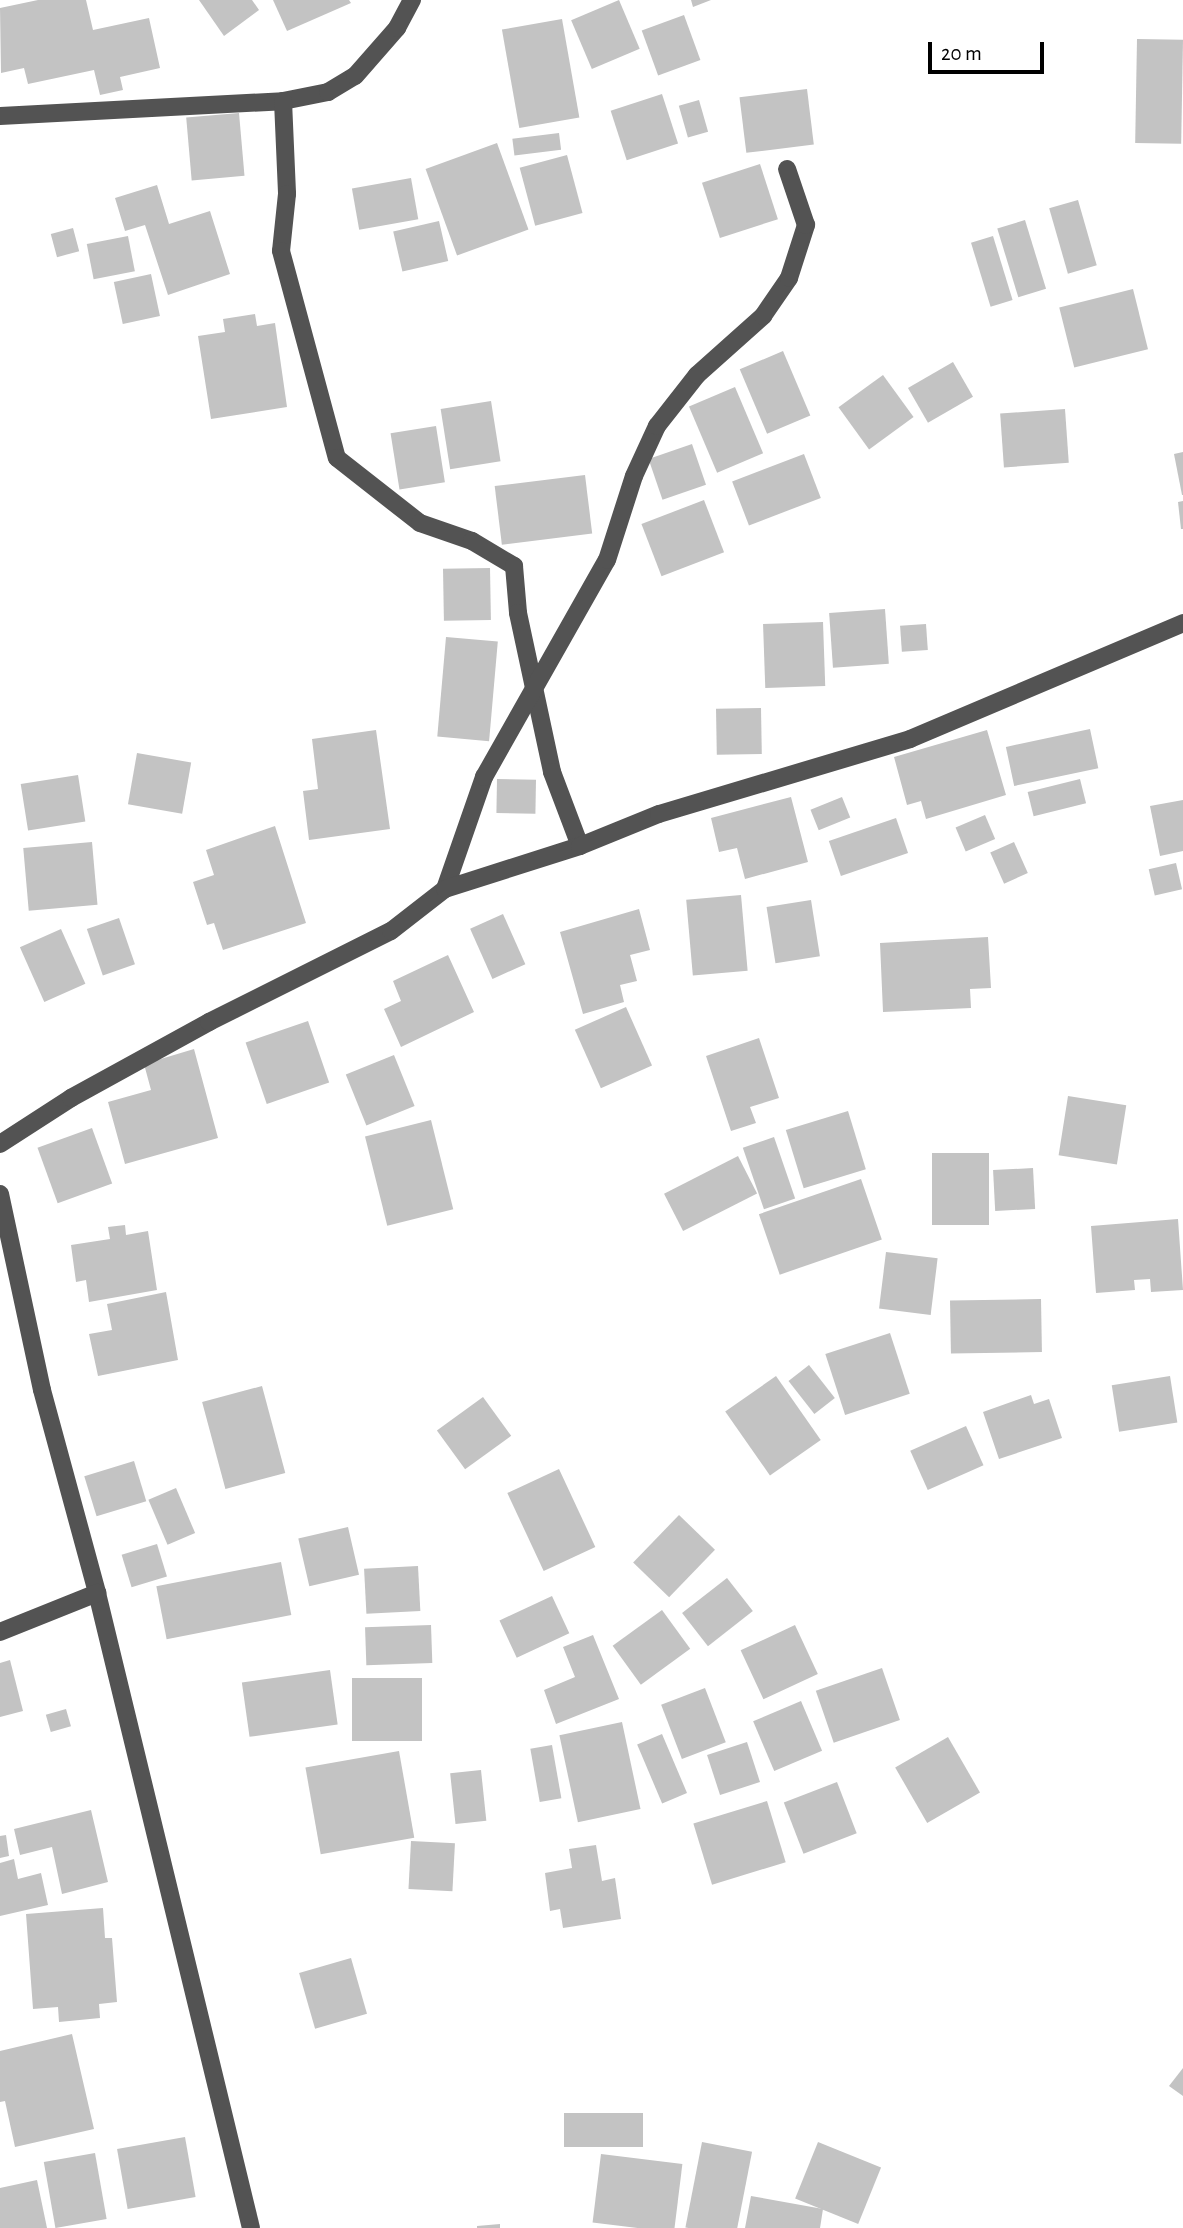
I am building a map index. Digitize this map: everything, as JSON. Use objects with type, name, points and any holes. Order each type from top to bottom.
[{"type":"street","points":[[0,116],[283,101],[328,92],[355,76],[397,28],[412,0]]},
{"type":"street","points":[[283,101],[287,194],[281,251],[337,458],[421,523],[472,541],[514,566],[552,772],[580,846]]},
{"type":"street","points":[[444,889],[484,777],[534,684],[607,560],[634,476],[657,426],[697,375],[763,316],[789,278],[806,225],[787,169]]},
{"type":"street","points":[[0,1144],[71,1097],[209,1022],[391,931],[444,889],[580,846],[659,814],[910,739],[1183,623]]},
{"type":"street","points":[[0,1194],[42,1390],[97,1593],[251,2228]]},
{"type":"street","points":[[0,1632],[97,1593]]},
{"type":"building","points":[[38,0],[86,0],[93,30],[149,18],[160,68],[120,77],[123,90],[100,95],[94,70],[28,84],[24,68],[1,73],[0,8]]},
{"type":"building","points":[[199,0],[252,0],[259,10],[224,36]]},
{"type":"building","points":[[273,0],[349,0],[351,3],[287,31]]},
{"type":"building","points":[[619,0],[640,49],[592,69],[571,20]]},
{"type":"building","points":[[691,0],[711,0],[693,7]]},
{"type":"building","points":[[684,15],[700,60],[658,75],[642,30]]},
{"type":"building","points":[[562,19],[579,117],[519,128],[502,30]]},
{"type":"building","points":[[1137,39],[1183,40],[1181,144],[1135,143]]},
{"type":"building","points":[[807,89],[814,145],[746,153],[740,97]]},
{"type":"building","points":[[662,94],[678,143],[627,160],[611,111]]},
{"type":"building","points":[[699,100],[708,132],[688,138],[679,106]]},
{"type":"building","points":[[239,113],[244,176],[192,180],[186,118]]},
{"type":"building","points":[[559,133],[561,150],[514,156],[512,139]]},
{"type":"building","points":[[497,143],[528,229],[457,255],[426,169]]},
{"type":"building","points":[[567,155],[583,213],[535,226],[520,168]]},
{"type":"building","points":[[760,164],[778,219],[720,238],[702,183]]},
{"type":"building","points":[[411,178],[418,219],[359,230],[352,188]]},
{"type":"building","points":[[157,185],[169,224],[210,211],[230,274],[168,295],[145,225],[125,231],[115,198]]},
{"type":"building","points":[[1078,200],[1097,265],[1068,274],[1049,208]]},
{"type":"building","points":[[1025,220],[1046,289],[1018,297],[997,228]]},
{"type":"building","points":[[439,221],[448,261],[402,272],[393,232]]},
{"type":"building","points":[[73,228],[79,251],[57,257],[51,234]]},
{"type":"building","points":[[128,236],[135,271],[94,279],[87,244]]},
{"type":"building","points":[[993,236],[1013,300],[991,307],[971,243]]},
{"type":"building","points":[[151,274],[160,316],[123,324],[114,282]]},
{"type":"building","points":[[1133,289],[1148,349],[1074,368],[1059,307]]},
{"type":"building","points":[[255,314],[257,326],[275,323],[287,407],[211,419],[198,336],[225,332],[223,319]]},
{"type":"building","points":[[783,351],[810,415],[767,434],[740,369]]},
{"type":"building","points":[[953,362],[973,397],[928,423],[908,388]]},
{"type":"building","points":[[883,375],[914,417],[869,449],[839,407]]},
{"type":"building","points":[[735,387],[763,453],[717,473],[689,407]]},
{"type":"building","points":[[491,401],[501,461],[450,469],[441,409]]},
{"type":"building","points":[[1065,409],[1069,463],[1004,467],[1000,414]]},
{"type":"building","points":[[436,426],[445,482],[399,489],[391,433]]},
{"type":"building","points":[[692,444],[706,485],[663,500],[649,459]]},
{"type":"building","points":[[1183,452],[1183,495],[1182,495],[1174,454]]},
{"type":"building","points":[[804,454],[821,498],[749,525],[732,482]]},
{"type":"building","points":[[585,475],[592,534],[502,545],[495,486]]},
{"type":"building","points":[[704,500],[724,552],[662,576],[641,524]]},
{"type":"building","points":[[1183,501],[1183,529],[1181,529],[1178,502]]},
{"type":"building","points":[[490,568],[491,620],[444,621],[443,569]]},
{"type":"building","points":[[885,609],[889,664],[833,668],[829,613]]},
{"type":"building","points":[[823,622],[825,686],[765,688],[763,624]]},
{"type":"building","points":[[926,624],[928,650],[902,652],[900,626]]},
{"type":"building","points":[[446,637],[498,642],[489,741],[437,737]]},
{"type":"building","points":[[761,708],[762,754],[717,755],[716,709]]},
{"type":"building","points":[[1090,729],[1098,768],[1014,786],[1006,747]]},
{"type":"building","points":[[376,730],[390,829],[309,840],[303,791],[318,789],[312,739]]},
{"type":"building","points":[[987,730],[1006,795],[926,819],[921,801],[907,805],[894,757]]},
{"type":"building","points":[[137,753],[191,763],[182,814],[128,804]]},
{"type":"building","points":[[78,775],[85,821],[28,830],[21,784]]},
{"type":"building","points":[[497,779],[536,780],[535,814],[496,813]]},
{"type":"building","points":[[1080,779],[1086,803],[1034,816],[1028,792]]},
{"type":"building","points":[[791,797],[808,862],[745,879],[737,848],[719,852],[711,818]]},
{"type":"building","points":[[842,797],[850,817],[819,830],[810,810]]},
{"type":"building","points":[[1183,800],[1183,851],[1160,856],[1150,806]]},
{"type":"building","points":[[985,815],[995,839],[966,851],[956,828]]},
{"type":"building","points":[[896,818],[908,853],[841,876],[829,841]]},
{"type":"building","points":[[275,826],[306,923],[223,950],[214,923],[207,925],[193,882],[214,875],[206,850]]},
{"type":"building","points":[[92,842],[97,905],[29,911],[23,848]]},
{"type":"building","points":[[1014,842],[1028,873],[1004,884],[990,853]]},
{"type":"building","points":[[1176,863],[1182,889],[1155,896],[1149,869]]},
{"type":"building","points":[[741,895],[748,971],[693,976],[686,900]]},
{"type":"building","points":[[811,900],[820,956],[775,963],[767,907]]},
{"type":"building","points":[[639,909],[650,950],[630,955],[637,981],[620,985],[624,1002],[583,1014],[560,932]]},
{"type":"building","points":[[503,914],[525,964],[492,979],[470,929]]},
{"type":"building","points":[[119,918],[135,964],[103,975],[87,929]]},
{"type":"building","points":[[61,929],[85,984],[44,1002],[20,947]]},
{"type":"building","points":[[988,937],[991,988],[970,989],[971,1008],[883,1012],[880,943]]},
{"type":"building","points":[[448,955],[474,1012],[401,1047],[384,1009],[401,1001],[393,981]]},
{"type":"building","points":[[626,1007],[652,1065],[601,1088],[575,1030]]},
{"type":"building","points":[[308,1021],[329,1082],[267,1104],[246,1042]]},
{"type":"building","points":[[759,1038],[779,1098],[750,1107],[756,1123],[731,1131],[706,1056]]},
{"type":"building","points":[[194,1049],[218,1138],[125,1164],[108,1102],[151,1090],[144,1064]]},
{"type":"building","points":[[394,1055],[415,1106],[366,1125],[346,1074]]},
{"type":"building","points":[[1068,1096],[1126,1105],[1117,1164],[1059,1155]]},
{"type":"building","points":[[848,1111],[866,1169],[804,1188],[786,1130]]},
{"type":"building","points":[[431,1120],[453,1209],[387,1226],[365,1136]]},
{"type":"building","points":[[92,1128],[112,1183],[58,1203],[37,1148]]},
{"type":"building","points":[[774,1137],[795,1198],[764,1209],[743,1148]]},
{"type":"building","points":[[932,1153],[989,1153],[989,1225],[932,1225]]},
{"type":"building","points":[[738,1156],[757,1193],[683,1231],[664,1194]]},
{"type":"building","points":[[1033,1168],[1035,1209],[995,1211],[993,1170]]},
{"type":"building","points":[[861,1179],[882,1240],[780,1275],[759,1214]]},
{"type":"building","points":[[1178,1219],[1183,1290],[1151,1292],[1150,1279],[1134,1280],[1135,1290],[1096,1293],[1091,1226]]},
{"type":"building","points":[[125,1225],[126,1235],[148,1231],[157,1290],[89,1302],[86,1280],[76,1282],[71,1245],[110,1239],[108,1227]]},
{"type":"building","points":[[886,1252],[938,1258],[931,1315],[879,1309]]},
{"type":"building","points":[[166,1292],[178,1360],[98,1376],[89,1334],[112,1330],[107,1304]]},
{"type":"building","points":[[1041,1299],[1042,1352],[951,1354],[950,1301]]},
{"type":"building","points":[[890,1333],[910,1394],[845,1415],[825,1354]]},
{"type":"building","points":[[809,1365],[835,1398],[814,1414],[789,1381]]},
{"type":"building","points":[[776,1376],[821,1440],[770,1475],[725,1412]]},
{"type":"building","points":[[1170,1376],[1177,1422],[1119,1432],[1112,1385]]},
{"type":"building","points":[[262,1386],[285,1473],[225,1489],[202,1402]]},
{"type":"building","points":[[1031,1395],[1034,1404],[1049,1399],[1062,1438],[999,1459],[983,1412]]},
{"type":"building","points":[[483,1397],[511,1436],[465,1469],[437,1431]]},
{"type":"building","points":[[966,1426],[983,1465],[928,1490],[910,1451]]},
{"type":"building","points":[[134,1461],[146,1501],[97,1516],[84,1476]]},
{"type":"building","points":[[559,1469],[595,1547],[544,1571],[507,1493]]},
{"type":"building","points":[[176,1488],[195,1533],[168,1545],[148,1500]]},
{"type":"building","points":[[679,1515],[715,1550],[669,1597],[633,1562]]},
{"type":"building","points":[[348,1527],[359,1575],[309,1586],[298,1538]]},
{"type":"building","points":[[157,1544],[167,1577],[132,1587],[122,1555]]},
{"type":"building","points":[[281,1562],[291,1615],[167,1639],[156,1586]]},
{"type":"building","points":[[418,1566],[420,1611],[366,1614],[364,1569]]},
{"type":"building","points":[[727,1578],[753,1611],[708,1646],[682,1613]]},
{"type":"building","points":[[552,1596],[569,1633],[517,1658],[499,1621]]},
{"type":"building","points":[[662,1610],[690,1649],[641,1685],[613,1646]]},
{"type":"building","points":[[431,1625],[432,1663],[366,1665],[365,1627]]},
{"type":"building","points":[[795,1625],[818,1674],[763,1699],[741,1650]]},
{"type":"building","points":[[593,1635],[619,1699],[556,1724],[544,1690],[575,1677],[563,1647]]},
{"type":"building","points":[[10,1660],[23,1711],[0,1717],[0,1663]]},
{"type":"building","points":[[882,1668],[900,1720],[834,1743],[816,1691]]},
{"type":"building","points":[[330,1670],[338,1724],[250,1737],[242,1682]]},
{"type":"building","points":[[352,1678],[422,1678],[422,1741],[352,1741]]},
{"type":"building","points":[[705,1688],[726,1742],[682,1759],[661,1705]]},
{"type":"building","points":[[801,1701],[822,1751],[774,1771],[753,1721]]},
{"type":"building","points":[[66,1709],[71,1726],[51,1732],[46,1715]]},
{"type":"building","points":[[622,1722],[641,1809],[578,1822],[559,1735]]},
{"type":"building","points":[[662,1734],[687,1793],[662,1803],[637,1745]]},
{"type":"building","points":[[948,1737],[980,1792],[927,1823],[895,1768]]},
{"type":"building","points":[[747,1742],[760,1782],[720,1795],[707,1755]]},
{"type":"building","points":[[552,1745],[561,1798],[540,1802],[530,1749]]},
{"type":"building","points":[[399,1751],[414,1838],[321,1854],[305,1767]]},
{"type":"building","points":[[481,1770],[486,1821],[456,1824],[450,1773]]},
{"type":"building","points":[[837,1782],[857,1833],[803,1854],[784,1802]]},
{"type":"building","points":[[767,1801],[786,1862],[712,1885],[693,1824]]},
{"type":"building","points":[[91,1810],[108,1882],[62,1894],[52,1847],[20,1855],[14,1829]]},
{"type":"building","points":[[6,1835],[9,1856],[0,1858],[0,1836]]},
{"type":"building","points":[[411,1841],[455,1843],[452,1891],[408,1889]]},
{"type":"building","points":[[596,1845],[602,1881],[615,1878],[621,1919],[563,1928],[560,1909],[550,1911],[545,1873],[572,1868],[569,1849]]},
{"type":"building","points":[[14,1859],[18,1879],[41,1873],[48,1905],[0,1916],[0,1863]]},
{"type":"building","points":[[103,1908],[105,1938],[112,1938],[117,2002],[99,2004],[100,2018],[59,2022],[58,2007],[33,2009],[26,1914]]},
{"type":"building","points":[[351,1958],[367,2014],[315,2029],[299,1973]]},
{"type":"building","points":[[72,2034],[94,2129],[15,2147],[5,2101],[0,2102],[0,2051]]},
{"type":"building","points":[[1183,2068],[1183,2096],[1169,2086]]},
{"type":"building","points":[[564,2113],[643,2113],[643,2147],[564,2147]]},
{"type":"building","points":[[185,2137],[196,2197],[128,2209],[117,2149]]},
{"type":"building","points":[[702,2142],[752,2152],[737,2228],[685,2227]]},
{"type":"building","points":[[818,2142],[881,2167],[858,2224],[795,2199]]},
{"type":"building","points":[[95,2153],[107,2219],[55,2228],[44,2162]]},
{"type":"building","points":[[601,2154],[682,2164],[675,2228],[638,2228],[593,2222]]},
{"type":"building","points":[[37,2180],[47,2228],[0,2228],[0,2188]]},
{"type":"building","points":[[751,2196],[823,2209],[820,2228],[745,2228]]},
{"type":"building","points":[[500,2224],[500,2228],[477,2228],[477,2226]]}]
